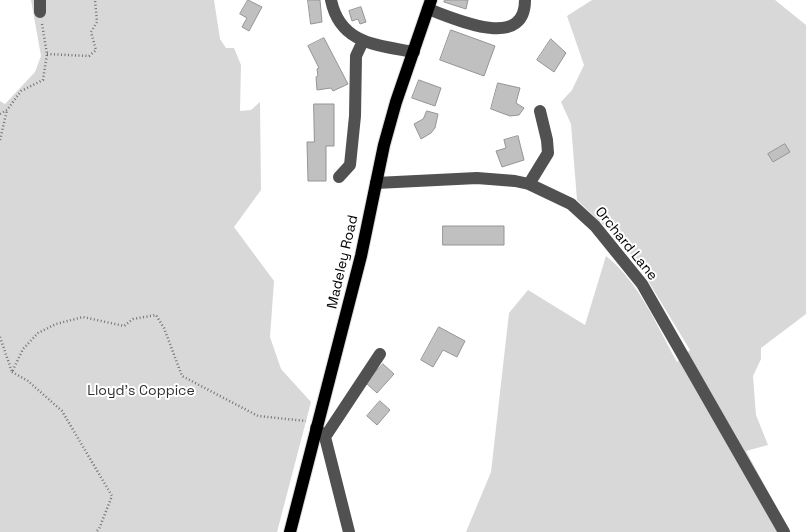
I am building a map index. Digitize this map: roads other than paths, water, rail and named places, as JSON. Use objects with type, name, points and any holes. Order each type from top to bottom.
[{"type":"main road","name":"Madeley Road","points":[[290,532],[361,256],[376,183],[396,102],[429,5]]},
{"type":"street","points":[[331,0],[339,22],[346,31],[362,41],[414,52]]},
{"type":"street","points":[[429,5],[491,29],[508,28],[520,19],[525,8],[525,0]]},
{"type":"street","points":[[339,177],[350,165],[355,116],[356,61],[362,41]]},
{"type":"street","points":[[529,184],[548,153],[540,111]]},
{"type":"street","name":"Orchard Lane","points":[[376,183],[477,178],[529,184],[571,204],[596,226],[642,284],[784,532]]},
{"type":"street","points":[[325,437],[380,354]]},
{"type":"street","points":[[316,425],[325,437],[348,532]]},
{"type":"park label","name":"Lloyd's Coppice","points":[[141,391]]}]
